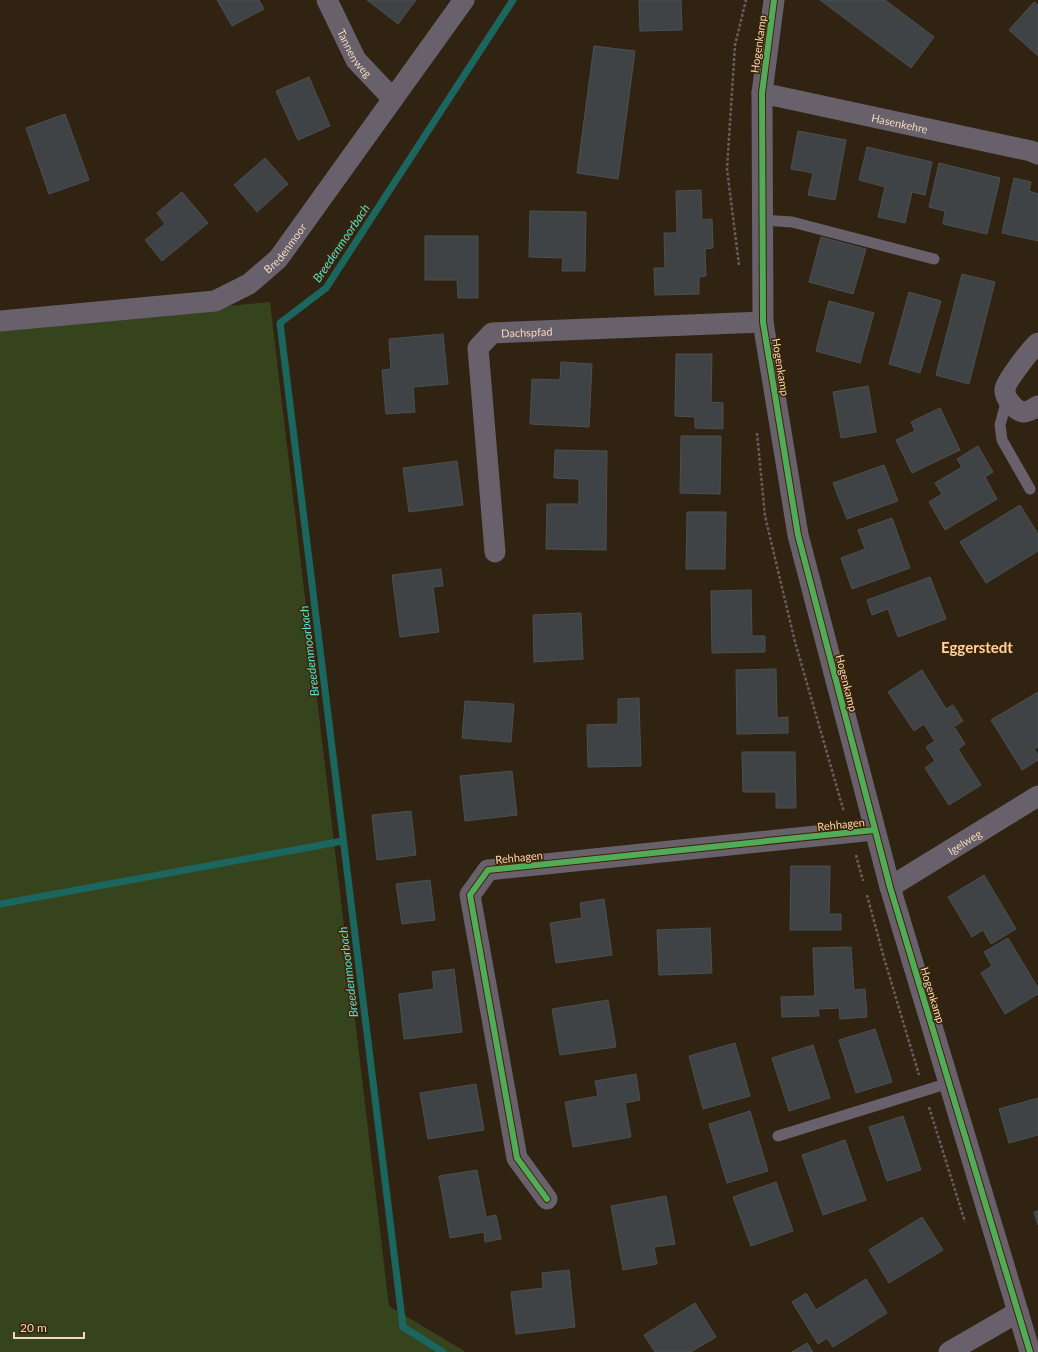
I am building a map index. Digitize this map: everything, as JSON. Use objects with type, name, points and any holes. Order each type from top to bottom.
[{"type":"street","name":"Tannenweg","points":[[327,0],[356,60],[393,99]]},
{"type":"street","name":"Bredenmoor","points":[[0,321],[215,301],[249,284],[278,259],[464,0]]},
{"type":"street","name":"Hogenkamp","points":[[774,0],[762,93],[763,322],[798,535],[890,887],[1030,1352]]},
{"type":"street","name":"Hasenkehre","points":[[762,93],[1015,147],[1038,154]]},
{"type":"street","name":"Dachspfad","points":[[495,552],[478,348],[492,333],[763,322]]},
{"type":"street","points":[[1038,343],[1009,380],[1005,390],[1007,399],[1015,408],[1024,412],[1038,406]]},
{"type":"street","name":"Igelweg","points":[[890,887],[1038,796]]},
{"type":"street","name":"Rehhagen","points":[[547,1199],[518,1158],[470,895],[488,870],[874,830]]},
{"type":"street","points":[[949,1352],[1018,1312]]},
{"type":"lane","points":[[762,220],[792,222],[934,260]]},
{"type":"lane","points":[[1007,399],[1000,425],[1002,440],[1030,489]]},
{"type":"lane","points":[[778,1136],[949,1083]]},
{"type":"green space","points":[[270,302],[389,1306],[466,1352],[0,1352],[0,328]]},
{"type":"building","points":[[217,0],[259,0],[264,9],[232,26]]},
{"type":"building","points":[[367,0],[416,0],[398,24]]},
{"type":"building","points":[[639,0],[681,0],[682,30],[640,31]]},
{"type":"building","points":[[820,0],[885,0],[934,37],[911,68]]},
{"type":"building","points":[[1034,2],[1038,5],[1038,56],[1009,30]]},
{"type":"building","points":[[594,46],[635,51],[618,179],[577,173]]},
{"type":"building","points":[[309,77],[330,126],[298,140],[276,91]]},
{"type":"building","points":[[65,114],[89,180],[49,194],[26,128]]},
{"type":"building","points":[[798,131],[846,140],[835,200],[808,195],[813,173],[791,169]]},
{"type":"building","points":[[867,147],[932,162],[925,195],[912,192],[905,223],[878,217],[885,187],[859,180]]},
{"type":"building","points":[[265,158],[288,184],[257,212],[234,185]]},
{"type":"building","points":[[939,163],[1000,178],[987,234],[943,224],[945,211],[929,207]]},
{"type":"building","points":[[1014,178],[1031,182],[1029,191],[1038,194],[1038,241],[1002,233]]},
{"type":"building","points":[[701,190],[702,220],[712,219],[713,248],[705,249],[706,276],[699,277],[699,294],[655,295],[654,268],[665,268],[664,233],[677,233],[676,191]]},
{"type":"building","points":[[182,192],[208,223],[162,261],[145,240],[165,224],[157,213]]},
{"type":"building","points":[[530,211],[586,212],[585,271],[562,271],[563,258],[529,257]]},
{"type":"building","points":[[425,236],[478,236],[478,298],[458,298],[457,280],[425,280]]},
{"type":"building","points":[[821,237],[866,249],[853,294],[809,282]]},
{"type":"building","points":[[962,274],[995,282],[969,384],[936,375]]},
{"type":"building","points":[[909,292],[941,301],[920,373],[889,364]]},
{"type":"building","points":[[829,301],[874,313],[860,363],[816,351]]},
{"type":"building","points":[[443,334],[448,384],[413,387],[415,412],[386,414],[382,370],[391,369],[389,339]]},
{"type":"building","points":[[676,354],[712,354],[711,402],[723,403],[723,429],[695,428],[695,417],[675,416]]},
{"type":"building","points":[[561,362],[592,364],[589,427],[530,424],[532,379],[560,380]]},
{"type":"building","points":[[868,386],[876,432],[841,438],[833,392]]},
{"type":"building","points":[[940,408],[960,450],[912,473],[896,440],[915,431],[911,422]]},
{"type":"building","points":[[681,436],[721,436],[720,494],[680,493]]},
{"type":"building","points":[[978,446],[993,472],[985,477],[997,499],[945,530],[929,502],[942,494],[935,483],[962,467],[957,459]]},
{"type":"building","points":[[555,450],[607,451],[606,550],[546,549],[547,504],[579,504],[579,479],[554,478]]},
{"type":"building","points":[[457,461],[463,505],[409,512],[403,468]]},
{"type":"building","points":[[884,465],[898,501],[847,519],[833,483]]},
{"type":"building","points":[[1020,505],[1038,534],[1038,551],[986,583],[960,542]]},
{"type":"building","points":[[687,512],[726,512],[725,569],[686,569]]},
{"type":"building","points":[[892,518],[910,568],[852,589],[841,558],[865,549],[858,530]]},
{"type":"building","points":[[441,569],[443,586],[433,587],[439,632],[400,637],[392,575]]},
{"type":"building","points":[[930,577],[946,619],[898,637],[888,609],[872,615],[867,600]]},
{"type":"building","points":[[751,590],[752,636],[765,636],[765,652],[712,653],[711,591]]},
{"type":"building","points":[[581,613],[583,659],[534,662],[533,615]]},
{"type":"building","points":[[776,669],[777,718],[788,717],[788,733],[737,734],[736,670]]},
{"type":"building","points":[[922,670],[946,709],[953,705],[963,721],[934,740],[924,724],[914,731],[888,692]]},
{"type":"building","points":[[1038,692],[1038,747],[1034,749],[1038,755],[1038,760],[1022,770],[991,720]]},
{"type":"building","points":[[639,698],[641,766],[588,767],[587,725],[618,724],[618,699]]},
{"type":"building","points":[[465,701],[514,704],[511,742],[462,738]]},
{"type":"building","points":[[955,728],[965,744],[958,749],[981,785],[949,805],[925,768],[935,761],[926,747]]},
{"type":"building","points":[[742,752],[795,752],[796,808],[776,808],[776,792],[743,792]]},
{"type":"building","points":[[512,771],[517,815],[465,821],[460,776]]},
{"type":"building","points":[[411,811],[416,855],[377,860],[372,815]]},
{"type":"building","points":[[791,866],[830,866],[829,914],[841,914],[841,930],[790,930]]},
{"type":"building","points":[[984,875],[1016,929],[991,944],[983,930],[972,937],[948,897]]},
{"type":"building","points":[[430,880],[435,920],[402,924],[396,884]]},
{"type":"building","points":[[604,899],[612,955],[556,963],[550,923],[582,918],[580,903]]},
{"type":"building","points":[[710,928],[712,973],[659,975],[657,930]]},
{"type":"building","points":[[1008,938],[1038,988],[1038,994],[1005,1014],[981,973],[992,966],[984,952]]},
{"type":"building","points":[[851,947],[854,990],[865,989],[867,1017],[840,1019],[839,1008],[818,1009],[819,1016],[782,1017],[781,997],[815,996],[813,948]]},
{"type":"building","points":[[454,969],[462,1032],[404,1039],[399,994],[434,989],[432,972]]},
{"type":"building","points":[[608,1000],[616,1047],[560,1055],[552,1009]]},
{"type":"building","points":[[875,1029],[892,1082],[856,1093],[839,1040]]},
{"type":"building","points":[[735,1043],[750,1096],[703,1109],[689,1056]]},
{"type":"building","points":[[813,1045],[830,1098],[789,1111],[772,1058]]},
{"type":"building","points":[[636,1074],[640,1100],[625,1103],[631,1137],[573,1147],[565,1102],[598,1096],[595,1081]]},
{"type":"building","points":[[476,1084],[484,1130],[428,1139],[420,1093]]},
{"type":"building","points":[[1038,1098],[1038,1135],[1009,1143],[999,1109]]},
{"type":"building","points":[[750,1111],[768,1171],[727,1183],[709,1124]]},
{"type":"building","points":[[903,1116],[921,1170],[887,1181],[869,1127]]},
{"type":"building","points":[[845,1140],[866,1200],[823,1215],[802,1155]]},
{"type":"building","points":[[477,1170],[486,1217],[496,1215],[501,1239],[485,1242],[484,1232],[450,1238],[439,1176]]},
{"type":"building","points":[[776,1182],[793,1231],[751,1246],[733,1197]]},
{"type":"building","points":[[666,1196],[675,1244],[654,1247],[657,1264],[623,1270],[611,1206]]},
{"type":"building","points":[[1038,1211],[1038,1225],[1034,1212]]},
{"type":"building","points":[[922,1217],[943,1250],[889,1283],[869,1250]]},
{"type":"building","points":[[569,1270],[575,1327],[516,1334],[511,1292],[543,1288],[542,1273]]},
{"type":"building","points":[[866,1279],[887,1313],[833,1347],[827,1338],[818,1344],[792,1302],[806,1293],[816,1310]]},
{"type":"building","points":[[695,1303],[716,1337],[691,1352],[655,1352],[644,1335]]},
{"type":"building","points":[[807,1343],[813,1352],[792,1352]]},
{"type":"waterway","name":"Breedenmoorbach","points":[[443,1352],[403,1327],[280,323],[326,288],[513,0]]},
{"type":"waterway","points":[[0,904],[343,841]]},
{"type":"cycle path","points":[[774,0],[762,93],[763,322],[798,535],[890,887],[1030,1352]]},
{"type":"cycle path","points":[[547,1199],[517,1158],[470,895],[488,870],[874,830]]},
{"type":"district","name":"Eggerstedt","points":[[977,647]]}]
